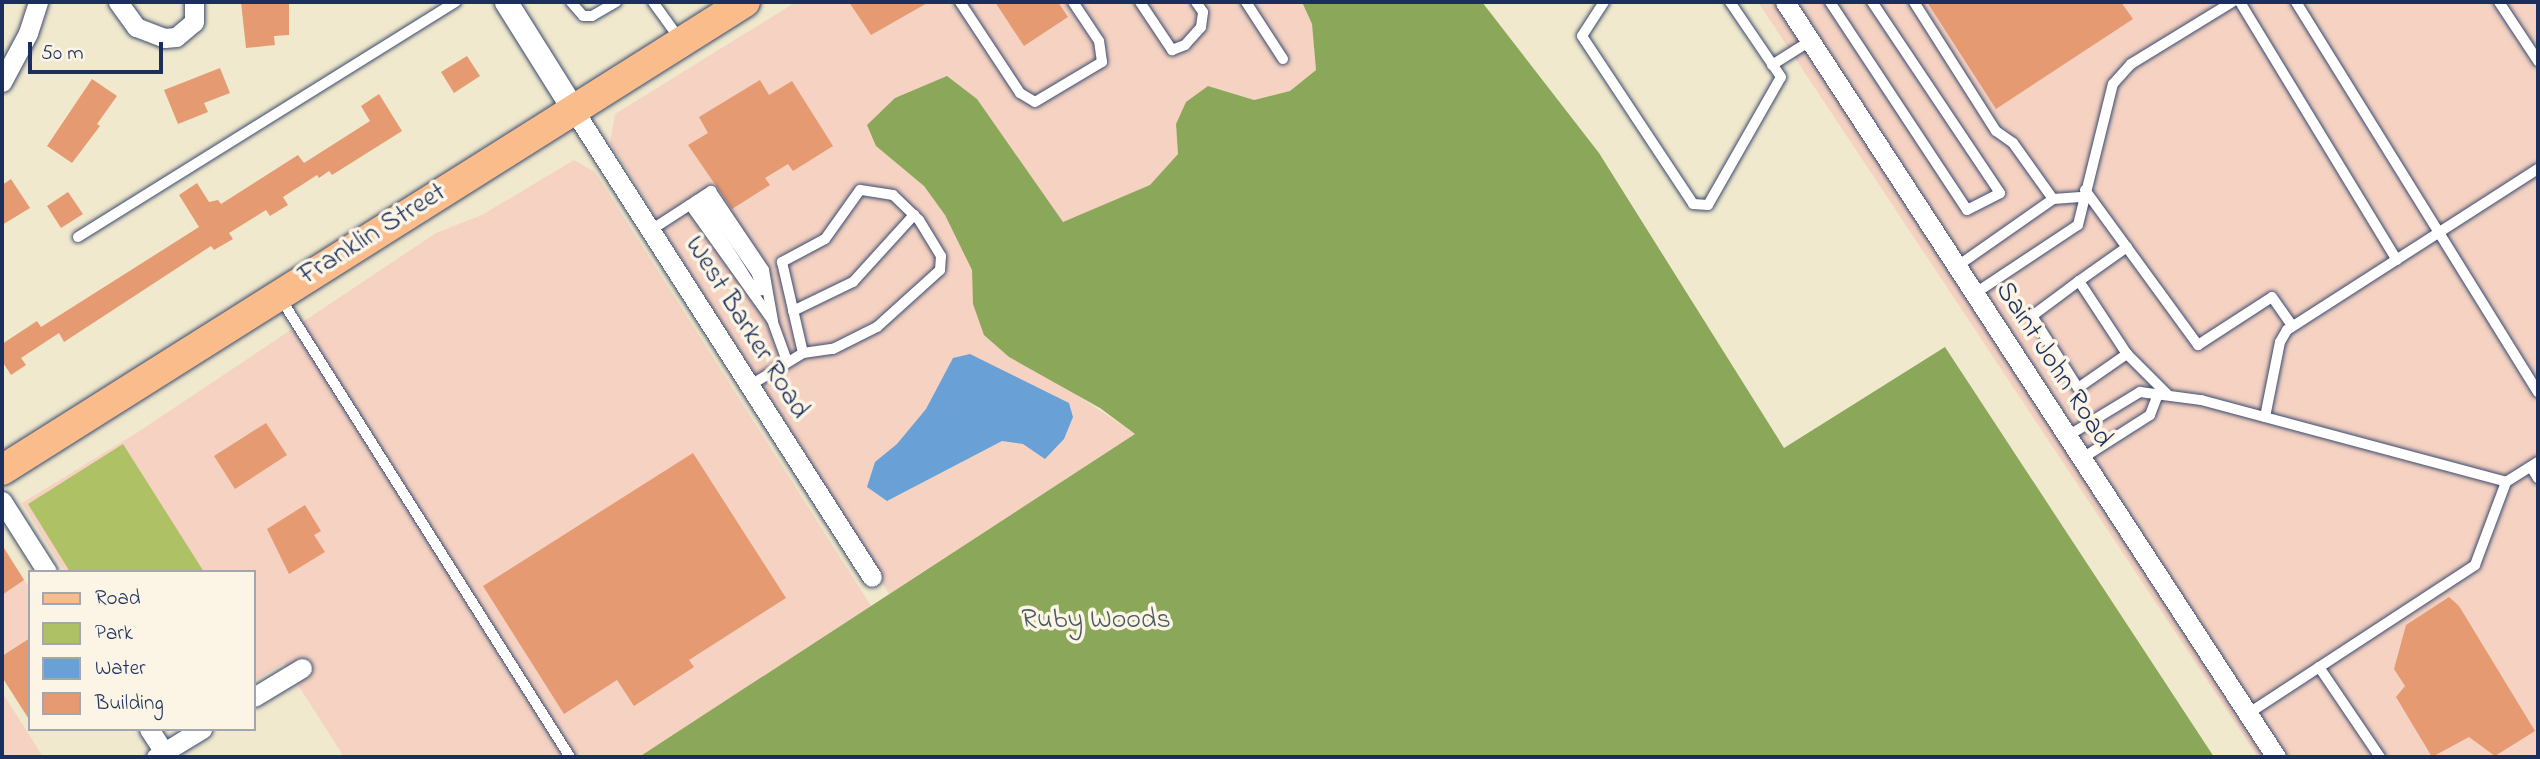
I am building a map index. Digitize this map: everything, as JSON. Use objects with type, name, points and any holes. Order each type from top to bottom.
[{"type":"main road","name":"Franklin Street","points":[[2,470],[681,42],[717,14],[745,2]]},
{"type":"street","points":[[2,82],[28,33],[38,2]]},
{"type":"street","points":[[118,2],[136,27],[164,38],[177,37],[194,23],[194,2]]},
{"type":"street","points":[[506,2],[573,109]]},
{"type":"street","name":"Saint John Road","points":[[1785,2],[2245,715],[2276,757]]},
{"type":"street","name":"West Barker Road","points":[[573,109],[872,577]]},
{"type":"street","points":[[2,501],[46,570]]},
{"type":"street","points":[[256,697],[302,668]]},
{"type":"street","points":[[150,731],[162,756],[199,731]]},
{"type":"lane","points":[[78,237],[456,2]]},
{"type":"lane","points":[[571,2],[583,16],[592,16],[616,2]]},
{"type":"lane","points":[[653,2],[681,42]]},
{"type":"lane","points":[[960,2],[1020,93],[1035,102],[1102,62],[1099,41],[1073,2]]},
{"type":"lane","points":[[1140,2],[1172,50],[1185,45],[1201,27],[1203,12],[1196,2]]},
{"type":"lane","points":[[1246,2],[1283,59]]},
{"type":"lane","points":[[1604,2],[1582,36],[1693,204],[1708,205],[1780,77],[1730,2]]},
{"type":"lane","points":[[1830,2],[1967,210],[2000,193],[1872,2]]},
{"type":"lane","points":[[1914,2],[1996,131],[2013,143],[2053,199]]},
{"type":"lane","points":[[1974,294],[2078,225],[2113,84],[2131,64],[2232,2]]},
{"type":"lane","points":[[2240,2],[2397,260]]},
{"type":"lane","points":[[2296,2],[2538,392]]},
{"type":"lane","points":[[2499,2],[2538,61]]},
{"type":"lane","points":[[1772,65],[1810,41]]},
{"type":"lane","points":[[2265,417],[2280,342],[2292,326],[2538,169]]},
{"type":"lane","points":[[749,386],[803,353],[833,349],[877,327],[940,270],[941,257],[914,215],[893,195],[860,190],[825,239],[782,262],[803,353]]},
{"type":"lane","points":[[651,230],[711,191],[764,270],[773,321],[787,361]]},
{"type":"lane","points":[[1956,267],[2053,199],[2085,194]]},
{"type":"lane","points":[[2085,194],[2198,345],[2272,297],[2292,326]]},
{"type":"lane","points":[[697,200],[773,321]]},
{"type":"lane","points":[[793,311],[853,282],[914,215]]},
{"type":"lane","points":[[2127,247],[2032,316],[2078,388],[2127,354]]},
{"type":"lane","points":[[2079,281],[2127,354],[2163,395]]},
{"type":"lane","points":[[279,295],[570,757]]},
{"type":"lane","points":[[2066,437],[2140,392],[2265,417],[2506,482]]},
{"type":"lane","points":[[2080,459],[2150,415],[2163,395]]},
{"type":"lane","points":[[2245,715],[2475,565],[2506,482],[2534,464],[2538,478]]},
{"type":"lane","points":[[2319,667],[2380,757]]},
{"type":"shaded area","points":[[796,2],[1302,2],[1312,24],[1316,70],[1290,91],[1253,100],[1208,86],[1176,124],[1178,154],[1150,185],[1063,223],[1031,178],[876,146],[924,186],[945,215],[973,270],[973,304],[1009,357],[1056,381],[1135,434],[889,594],[610,143],[615,114]]},
{"type":"shaded area","points":[[1758,2],[2538,2],[2538,757],[2258,757]]},
{"type":"shaded area","points":[[574,160],[595,172],[871,606],[639,757],[344,757],[284,663],[256,680],[256,570],[64,570],[22,503],[138,432],[436,233],[482,215]]},
{"type":"shaded area","points":[[2,544],[28,586],[28,639],[2,656]]},
{"type":"shaded area","points":[[2,692],[43,757],[2,757]]},
{"type":"green space","name":"Ruby Woods","points":[[1302,2],[1482,2],[1599,153],[1784,448],[1945,347],[2214,757],[639,757],[1135,434],[1100,408],[1009,357],[984,335],[973,304],[972,270],[945,215],[924,186],[876,146],[867,125],[895,98],[947,76],[977,99],[1063,222],[1150,185],[1178,154],[1176,124],[1186,102],[1208,86],[1254,100],[1290,91],[1316,70],[1312,24]]},
{"type":"green space","points":[[123,444],[203,570],[69,570],[28,504]]},
{"type":"water","points":[[970,354],[1069,403],[1073,417],[1064,439],[1045,459],[1023,444],[1002,441],[887,501],[867,487],[875,462],[897,444],[926,409],[953,358]]},
{"type":"building","points":[[241,2],[289,2],[289,35],[274,36],[275,45],[246,48]]},
{"type":"building","points":[[849,2],[929,2],[871,35]]},
{"type":"building","points":[[995,2],[1058,2],[1068,17],[1024,46]]},
{"type":"building","points":[[1927,2],[2121,2],[2133,19],[1996,109]]},
{"type":"building","points":[[467,56],[480,76],[454,93],[441,72]]},
{"type":"building","points":[[220,68],[230,93],[204,103],[208,112],[178,124],[164,90]]},
{"type":"building","points":[[92,79],[117,96],[97,124],[100,126],[72,163],[47,146]]},
{"type":"building","points":[[760,80],[769,95],[792,81],[833,146],[793,171],[788,164],[765,178],[770,185],[732,209],[688,145],[708,133],[699,117]]},
{"type":"building","points":[[379,94],[402,131],[332,175],[329,171],[319,178],[317,175],[283,197],[288,205],[270,216],[266,210],[229,233],[233,239],[214,250],[211,246],[64,342],[59,333],[21,358],[26,365],[11,375],[2,361],[2,344],[37,321],[41,327],[199,227],[179,195],[197,183],[209,202],[218,200],[221,204],[298,155],[304,163],[370,121],[361,106]]},
{"type":"building","points":[[11,179],[30,208],[2,225],[2,185]]},
{"type":"building","points":[[68,192],[83,214],[61,228],[47,206]]},
{"type":"building","points":[[266,423],[287,455],[235,489],[214,456]]},
{"type":"building","points":[[693,453],[786,598],[689,660],[694,667],[634,706],[617,680],[564,714],[483,586]]},
{"type":"building","points":[[305,505],[321,531],[314,535],[325,552],[289,574],[267,529]]},
{"type":"building","points":[[2,545],[24,580],[2,595]]},
{"type":"building","points":[[2449,597],[2459,606],[2535,731],[2495,756],[2469,737],[2432,757],[2396,697],[2405,686],[2394,669],[2406,625]]},
{"type":"building","points":[[28,639],[28,718],[2,677],[2,656]]}]
